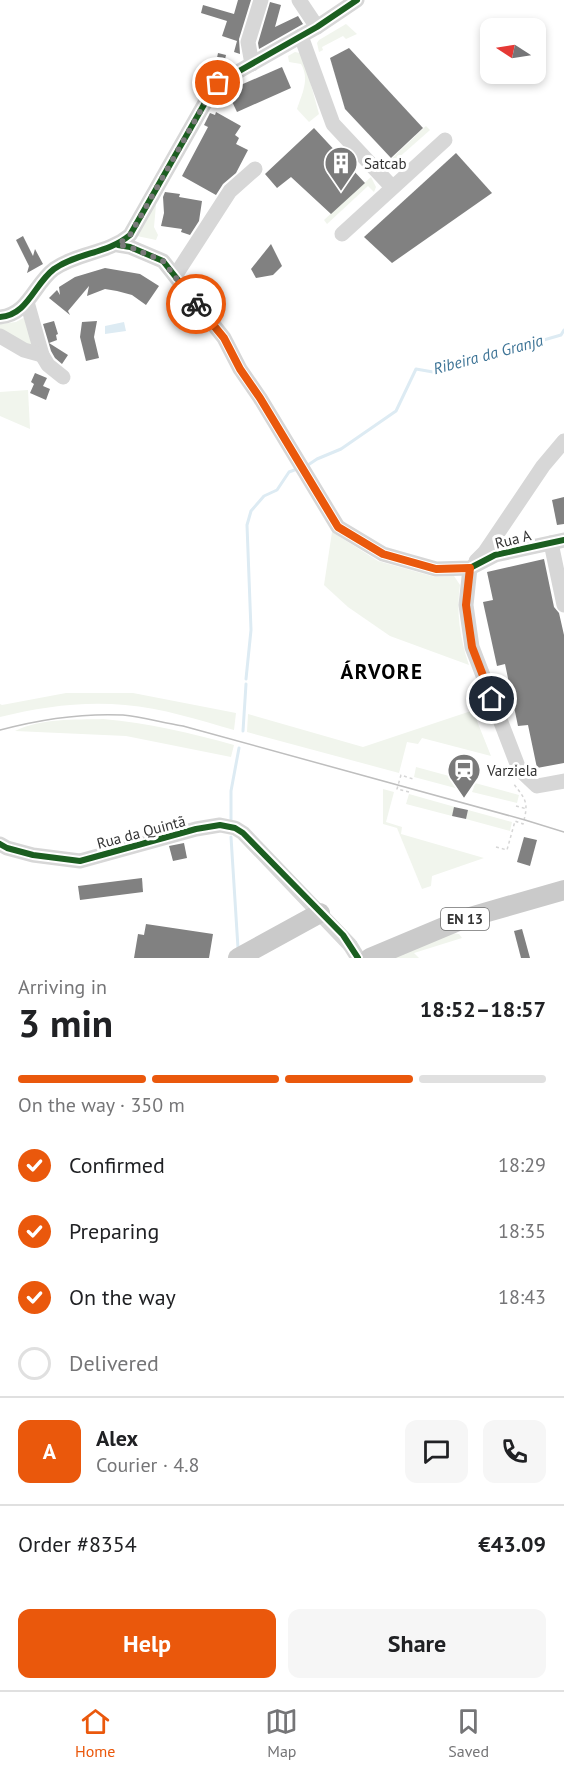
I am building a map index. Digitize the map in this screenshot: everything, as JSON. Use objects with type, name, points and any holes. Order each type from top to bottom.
[{"type":"main road","name":"EN 13","points":[[370,958],[463,919],[564,891]]},
{"type":"main road","points":[[238,958],[320,913]]},
{"type":"street","points":[[252,64],[248,42],[261,0]]},
{"type":"street","points":[[299,0],[317,27]]},
{"type":"street","points":[[0,317],[10,316],[18,311],[53,270],[75,257],[118,245],[130,235],[218,83],[317,27],[357,0]]},
{"type":"street","points":[[301,36],[333,124],[393,188]]},
{"type":"street","points":[[342,234],[445,140]]},
{"type":"street","points":[[175,276],[230,191],[255,169]]},
{"type":"street","points":[[118,245],[130,247],[163,261],[224,338],[240,369],[338,527],[383,554],[436,569],[470,568]]},
{"type":"street","points":[[27,302],[42,356],[48,365],[63,377]]},
{"type":"street","points":[[0,336],[24,350],[42,356]]},
{"type":"street","points":[[564,441],[543,466],[485,552],[470,568],[466,605],[472,647],[519,769],[537,786],[564,781]]},
{"type":"street","points":[[557,541],[564,605]]},
{"type":"street","name":"Rua A","points":[[470,568],[495,555],[557,541]]},
{"type":"street","name":"Rua da Quintã","points":[[0,844],[33,855],[80,861],[196,830],[220,825],[235,828],[243,833],[350,945]]},
{"type":"path","points":[[409,792],[398,789],[401,775],[413,779]]},
{"type":"path","points":[[496,847],[507,850],[514,821],[524,824],[528,809],[523,796],[512,780]]},
{"type":"path","points":[[516,806],[528,809]]},
{"type":"shaded area","points":[[346,24],[357,34],[346,39],[343,36],[322,47],[323,50],[319,52],[317,43],[319,40]]},
{"type":"shaded area","points":[[295,52],[300,53],[305,63],[319,114],[309,122],[297,109],[305,75],[301,64],[289,62],[288,56]]},
{"type":"shaded area","points":[[426,126],[430,130],[396,160],[402,166],[397,170],[388,169],[385,165]]},
{"type":"shaded area","points":[[371,177],[376,187],[374,192],[368,186],[327,224],[324,220]]},
{"type":"shaded area","points":[[151,204],[156,205],[154,227],[158,235],[156,240],[137,236]]},
{"type":"shaded area","points":[[25,317],[33,343],[31,346],[0,331],[0,324],[16,322]]},
{"type":"shaded area","points":[[124,322],[126,331],[105,334],[105,326]]},
{"type":"shaded area","points":[[28,390],[30,429],[0,416],[0,392]]},
{"type":"shaded area","points":[[332,532],[378,561],[435,577],[454,576],[460,585],[458,605],[460,625],[469,665],[390,636],[348,607],[324,585]]},
{"type":"shaded area","points":[[66,693],[133,693],[236,713],[234,730],[167,712],[109,704],[62,706],[0,717],[0,704]]},
{"type":"shaded area","points":[[489,705],[492,710],[475,716],[491,756],[422,738],[418,744],[407,742],[399,773],[247,732],[248,714],[363,747]]},
{"type":"shaded area","points":[[103,719],[169,729],[234,745],[231,757],[126,736],[15,731],[47,722]]},
{"type":"shaded area","points":[[416,767],[519,795],[517,803],[472,792],[474,787],[461,783],[459,789],[414,777]]},
{"type":"shaded area","points":[[383,789],[394,792],[386,822],[402,827],[401,834],[484,858],[432,876],[431,886],[422,889],[397,828],[383,824]]},
{"type":"shaded area","points":[[409,794],[455,807],[452,816],[406,804]]},
{"type":"shaded area","points":[[468,810],[512,822],[510,831],[466,819]]},
{"type":"shaded area","points":[[452,933],[459,934],[462,938],[414,953],[419,958],[386,958]]},
{"type":"building","points":[[238,0],[251,0],[239,39],[240,54],[234,52],[237,41],[222,36],[227,21],[201,13],[203,5],[234,14]]},
{"type":"building","points":[[270,2],[281,5],[275,27],[298,16],[303,24],[259,49],[258,43]]},
{"type":"building","points":[[349,48],[423,128],[391,158],[345,109],[330,58]]},
{"type":"building","points":[[218,53],[226,55],[223,69],[215,67]]},
{"type":"building","points":[[282,67],[291,88],[237,112],[227,91]]},
{"type":"building","points":[[216,112],[241,126],[235,135],[239,138],[236,144],[248,150],[236,173],[223,184],[216,195],[182,176],[208,127],[204,125],[210,113],[215,115]]},
{"type":"building","points":[[314,128],[365,183],[331,214],[291,177],[277,188],[265,174]]},
{"type":"building","points":[[456,153],[492,193],[392,263],[364,237]]},
{"type":"building","points":[[165,192],[202,201],[199,221],[190,235],[181,232],[182,229],[161,226]]},
{"type":"building","points":[[23,236],[33,256],[35,249],[43,264],[27,273],[29,266],[16,240]]},
{"type":"building","points":[[271,244],[282,266],[273,275],[256,278],[251,269]]},
{"type":"building","points":[[105,268],[140,274],[159,286],[146,305],[132,295],[105,289],[87,296],[89,286],[68,311],[70,315],[49,298],[57,290],[60,295],[59,287],[75,277]]},
{"type":"building","points":[[54,321],[58,334],[56,335],[57,340],[49,343],[68,355],[62,364],[51,351],[43,324]]},
{"type":"building","points":[[97,321],[94,337],[99,358],[86,361],[80,337],[82,322]]},
{"type":"building","points":[[35,373],[47,378],[43,386],[50,389],[46,400],[30,393]]},
{"type":"building","points":[[564,497],[564,524],[557,525],[552,500]]},
{"type":"building","points":[[544,559],[554,607],[559,613],[564,635],[564,763],[537,768],[528,725],[518,726],[505,664],[497,666],[483,602],[493,600],[487,572]]},
{"type":"building","points":[[454,807],[468,810],[466,819],[452,816]]},
{"type":"building","points":[[524,837],[537,840],[530,866],[517,862]]},
{"type":"building","points":[[184,843],[187,858],[173,861],[169,846]]},
{"type":"building","points":[[142,878],[143,892],[80,900],[78,886]]},
{"type":"building","points":[[146,924],[213,934],[209,958],[134,958],[138,934],[144,935]]},
{"type":"building","points":[[522,929],[530,958],[521,958],[514,931]]},
{"type":"waterway","name":"Ribeira da Granja","points":[[308,465],[341,449],[396,411],[416,369],[433,372],[561,335],[564,330]]},
{"type":"waterway","name":"Ribeira da Granja","points":[[246,679],[251,630],[247,525],[251,511],[264,496],[277,490],[289,472],[297,469]]},
{"type":"waterway","name":"Ribeira da Granja","points":[[243,731],[246,684]]},
{"type":"waterway","name":"Ribeira da Granja","points":[[231,822],[231,791],[239,748]]},
{"type":"waterway","name":"Ribeira da Granja","points":[[231,837],[238,948]]},
{"type":"tunnel","points":[[350,945],[358,958]]},
{"type":"tram line","points":[[0,730],[76,716],[138,717],[183,726],[564,832]]},
{"type":"cycle path","points":[[0,317],[10,315],[24,305],[54,269],[73,259],[112,246],[130,235],[218,83],[317,27],[357,0]]},
{"type":"cycle path","points":[[118,245],[130,247],[163,261],[224,338],[240,369],[338,527],[383,554],[436,569],[470,568],[495,555],[564,540]]},
{"type":"cycle path","points":[[0,844],[33,855],[80,861],[196,829],[220,825],[235,828],[243,833],[343,935],[358,958]]},
{"type":"way so far","points":[[196,304],[163,261],[145,252],[118,245],[130,235],[218,83]]},
{"type":"place","name":"Satcab","points":[[341,192]]},
{"type":"place","name":"Varziela","points":[[464,799]]},
{"type":"district","name":"ÁRVORE","points":[[382,671]]},
{"type":"route","points":[[196,304],[224,338],[240,369],[338,527],[383,554],[436,569],[470,568],[466,605],[472,647],[492,699]]}]
